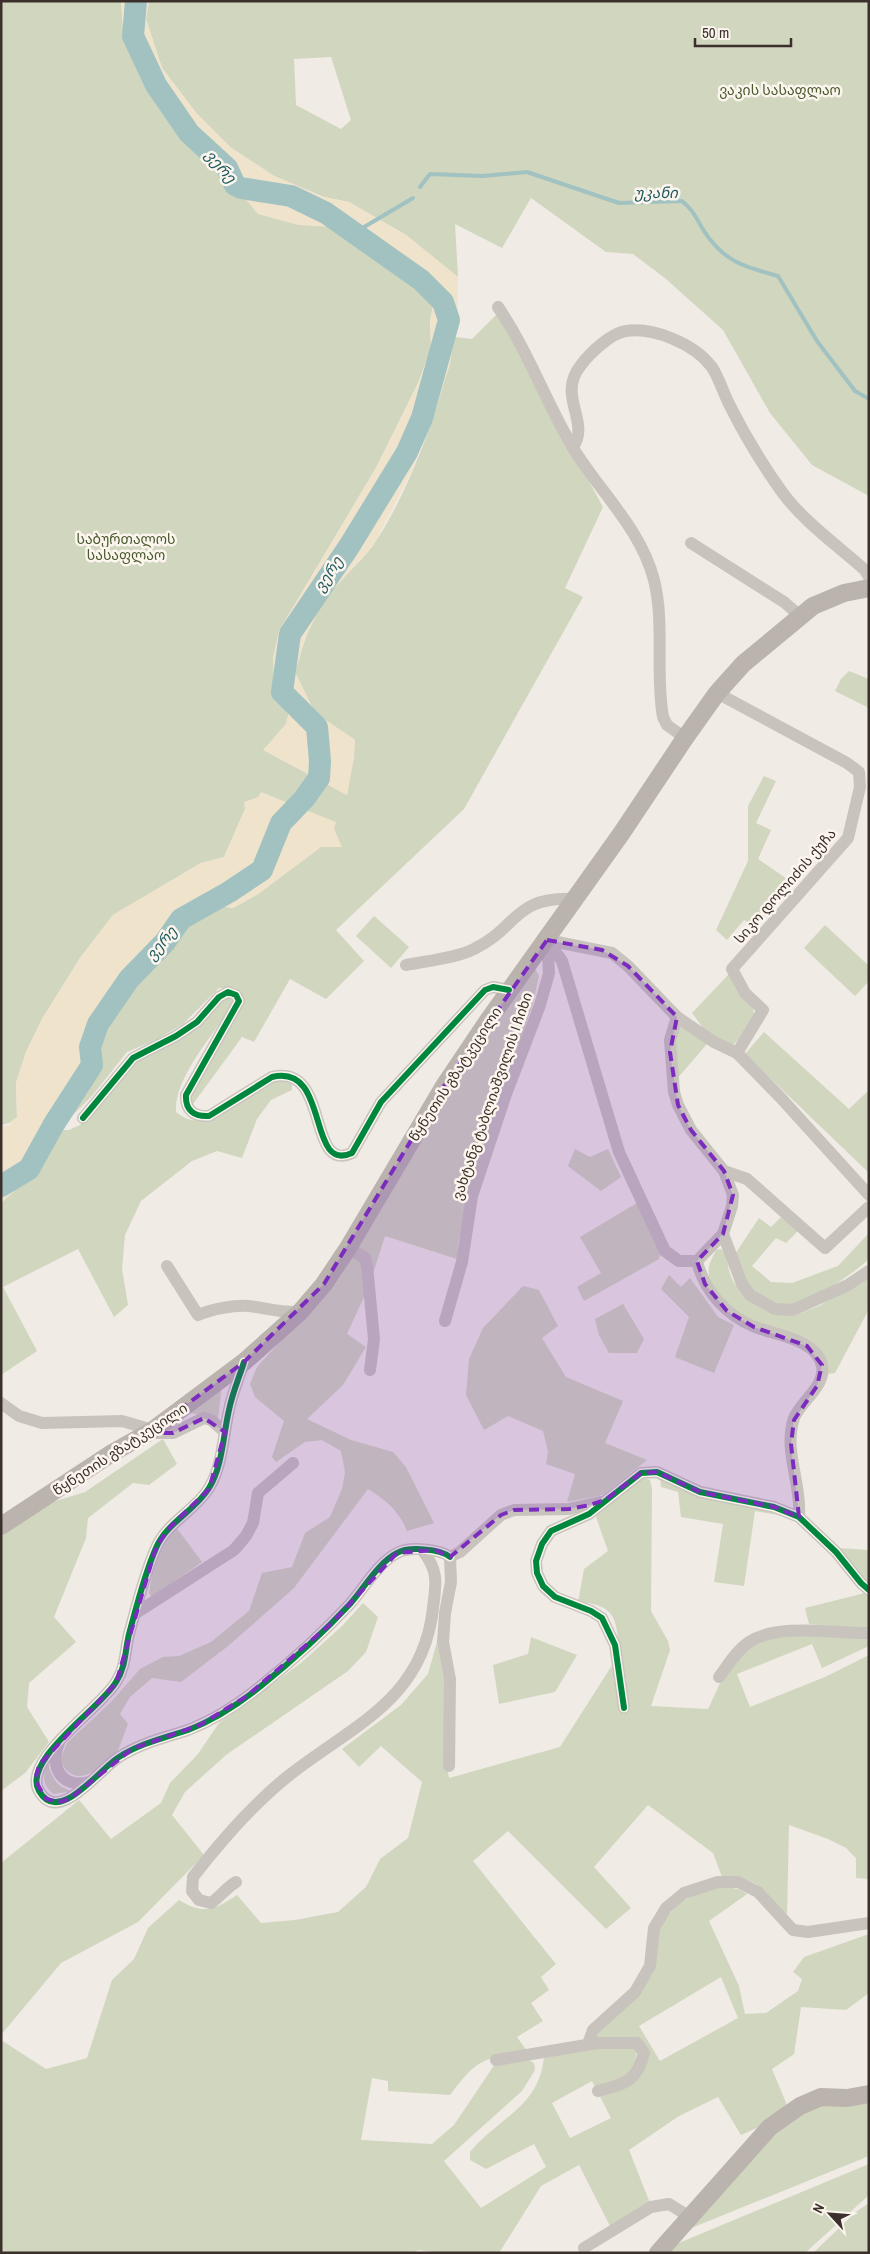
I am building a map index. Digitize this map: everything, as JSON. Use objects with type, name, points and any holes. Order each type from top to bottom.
[{"type":"main road","name":"წყნეთის გზატკეცილი","points":[[1,1526],[112,1453],[151,1431],[244,1362],[300,1312],[324,1284],[348,1248],[444,1086],[509,990],[547,940],[621,834],[717,693],[743,664],[813,606],[844,593],[869,588]]},
{"type":"main road","points":[[658,2253],[770,2127],[800,2106],[821,2097],[847,2098],[869,2094]]},
{"type":"street","points":[[498,307],[515,332],[573,447],[628,525],[651,570],[658,621],[663,717],[667,725],[685,738]]},
{"type":"street","points":[[573,447],[578,440],[579,432],[570,392],[576,373],[582,364],[612,337],[625,331],[644,331],[682,344],[713,367],[730,406],[768,471],[793,505],[865,570],[869,577]]},
{"type":"street","points":[[690,543],[784,602],[800,616]]},
{"type":"street","name":"სიკო დოლიძის ქუჩა","points":[[717,693],[847,763],[859,772],[860,787],[848,838],[732,968],[745,993],[763,1010],[737,1053]]},
{"type":"street","points":[[406,965],[474,950],[496,934],[524,909],[537,903],[558,899],[575,900]]},
{"type":"street","points":[[547,940],[562,961],[619,1152],[665,1251],[679,1261],[696,1261],[723,1234],[732,1206],[733,1195],[724,1171],[691,1130],[678,1105],[671,1070],[670,1052],[670,1040],[677,1017]]},
{"type":"street","points":[[547,940],[612,953],[650,986],[677,1017],[714,1042],[737,1053],[780,1097],[869,1195]]},
{"type":"street","name":"ვახტანგ ტაბლიაშვილის I ჩიხი","points":[[445,1321],[462,1262],[472,1196],[506,1094],[540,1005],[549,973],[547,940]]},
{"type":"street","points":[[83,1118],[133,1058],[176,1036],[197,1022],[219,997],[228,992],[236,995],[239,1002],[186,1095],[185,1104],[188,1110],[201,1117],[209,1116],[272,1077],[283,1074],[292,1076],[303,1083],[309,1093],[326,1145],[332,1154],[339,1157],[346,1156],[352,1153],[381,1102],[424,1053],[485,990],[493,987],[509,990]]},
{"type":"street","points":[[724,1171],[747,1179],[825,1248],[869,1207]]},
{"type":"street","points":[[723,1234],[742,1284],[750,1295],[775,1309],[793,1310],[848,1285],[869,1271]]},
{"type":"street","points":[[348,1248],[365,1258],[368,1266],[374,1339],[370,1370]]},
{"type":"street","points":[[696,1261],[705,1284],[728,1311],[754,1327],[788,1336],[807,1346],[822,1364],[822,1374],[817,1386],[800,1406],[794,1420],[791,1444],[799,1500],[799,1517]]},
{"type":"street","points":[[167,1266],[198,1316],[209,1311],[247,1306],[284,1313],[300,1312]]},
{"type":"street","points":[[244,1362],[229,1407],[218,1462],[208,1489],[170,1527],[156,1547],[136,1613],[122,1672],[116,1682],[86,1717],[60,1741],[39,1765],[35,1780],[40,1794],[46,1799],[59,1802],[70,1799],[110,1762],[132,1749],[200,1725],[248,1696],[333,1622],[379,1569],[397,1552],[411,1549],[435,1550],[450,1557]]},
{"type":"street","points":[[1,1403],[19,1416],[42,1423],[64,1424],[122,1421],[151,1431],[173,1433],[204,1418],[211,1420],[225,1432]]},
{"type":"street","points":[[136,1613],[234,1550],[246,1536],[253,1523],[258,1493],[293,1463]]},
{"type":"street","points":[[624,1708],[615,1645],[602,1618],[590,1610],[555,1597],[543,1586],[536,1573],[539,1552],[551,1532],[589,1514],[641,1473],[657,1472],[700,1492],[774,1507],[799,1517],[836,1552],[869,1590]]},
{"type":"street","points":[[450,1557],[460,1552],[501,1515],[514,1510],[569,1509],[605,1500]]},
{"type":"street","points":[[236,1882],[225,1888],[220,1897],[211,1903],[199,1900],[192,1891],[193,1877],[260,1800],[287,1777],[374,1715],[397,1694],[418,1662],[432,1616],[435,1586],[433,1564],[423,1550]]},
{"type":"street","points":[[449,1766],[450,1687],[443,1642],[445,1613],[451,1582],[450,1557]]},
{"type":"street","points":[[718,1677],[737,1652],[750,1641],[767,1635],[813,1629],[869,1633]]},
{"type":"street","points":[[60,1741],[54,1761],[56,1770],[61,1777],[74,1784],[89,1782]]},
{"type":"street","points":[[588,2044],[593,2030],[635,1992],[650,1966],[654,1928],[666,1908],[684,1893],[718,1882],[738,1882],[758,1892],[794,1930],[808,1932],[869,1923]]},
{"type":"street","points":[[496,2060],[588,2044],[620,2041],[636,2043],[644,2053],[635,2074],[625,2084],[598,2091]]},
{"type":"street","points":[[584,2248],[651,2207],[669,2204],[690,2217]]},
{"type":"highlighted area","points":[[547,940],[602,950],[628,966],[677,1017],[670,1052],[678,1105],[691,1130],[724,1171],[733,1195],[723,1234],[697,1261],[705,1284],[727,1311],[754,1327],[807,1346],[822,1365],[817,1386],[794,1420],[791,1444],[799,1517],[774,1507],[700,1492],[657,1472],[641,1473],[605,1500],[590,1505],[569,1509],[514,1510],[501,1515],[450,1557],[435,1550],[397,1553],[333,1622],[247,1696],[200,1725],[132,1749],[70,1799],[59,1802],[46,1799],[35,1780],[39,1765],[116,1683],[156,1547],[170,1527],[209,1489],[225,1432],[204,1418],[173,1433],[148,1433],[244,1362],[324,1284],[444,1086]]},
{"type":"green space","name":"საბურთალოს სასაფლაო","points":[[1,1],[121,1],[123,28],[159,95],[185,132],[223,171],[258,214],[346,228],[420,283],[434,301],[430,321],[431,348],[419,381],[377,466],[279,631],[289,712],[286,724],[264,750],[347,795],[355,740],[315,713],[295,673],[303,645],[318,610],[328,594],[373,545],[412,473],[434,416],[454,337],[472,339],[497,314],[603,507],[565,588],[583,597],[464,809],[336,930],[364,961],[326,999],[290,979],[254,1042],[242,1037],[193,1104],[188,1101],[239,994],[236,988],[219,988],[183,1024],[156,1040],[127,1052],[92,1096],[69,1119],[63,1119],[98,1065],[99,1035],[115,1004],[129,988],[172,950],[186,922],[213,905],[233,908],[258,894],[321,847],[258,797],[245,809],[224,857],[201,863],[113,915],[80,958],[42,1019],[26,1052],[16,1083],[17,1117],[9,1123],[1,1125]]},
{"type":"green space","name":"ვაკის სასაფლაო","points":[[149,1],[869,1],[869,496],[812,465],[770,413],[723,330],[666,279],[633,254],[606,252],[531,198],[502,248],[455,224],[458,277],[406,235],[349,202],[324,197],[274,176],[230,147],[197,114],[162,68],[146,19]],"holes":[[[331,57],[351,120],[341,129],[296,105],[294,59]]]},
{"type":"green space","points":[[849,671],[869,679],[869,708],[835,691],[841,679]]},
{"type":"green space","points":[[764,776],[776,781],[756,823],[771,830],[758,859],[793,883],[755,927],[744,920],[727,940],[716,930],[748,861],[748,806]]},
{"type":"green space","points":[[374,916],[409,947],[391,968],[356,936]]},
{"type":"green space","points":[[825,925],[869,966],[869,981],[855,996],[804,948]]},
{"type":"green space","points":[[534,967],[539,976],[533,1003],[472,1186],[458,1243],[457,1259],[385,1236],[369,1286],[347,1334],[366,1347],[343,1385],[307,1419],[351,1440],[393,1452],[406,1467],[434,1523],[407,1531],[392,1507],[368,1489],[294,1588],[228,1646],[181,1682],[152,1678],[130,1697],[120,1714],[128,1724],[115,1755],[92,1773],[80,1776],[74,1775],[64,1767],[60,1760],[67,1743],[111,1702],[140,1669],[163,1657],[179,1656],[211,1642],[249,1611],[262,1573],[292,1567],[305,1533],[330,1517],[342,1489],[345,1472],[341,1451],[322,1440],[305,1442],[276,1462],[272,1457],[284,1421],[255,1397],[250,1384],[257,1367],[324,1293],[458,1076]]},
{"type":"green space","points":[[730,973],[752,1005],[755,1018],[750,1027],[732,1046],[713,1041],[692,1013]]},
{"type":"green space","points":[[224,996],[232,1000],[230,1008],[187,1072],[177,1099],[176,1112],[190,1120],[206,1119],[276,1079],[292,1084],[292,1090],[271,1100],[257,1119],[242,1158],[217,1151],[192,1161],[141,1201],[125,1235],[122,1269],[128,1305],[114,1317],[78,1249],[3,1287],[37,1351],[1,1375],[1,1203],[33,1174],[58,1130],[69,1130],[80,1125],[136,1060]]},
{"type":"green space","points":[[687,1018],[707,1044],[675,1081],[674,1035]]},
{"type":"green space","points":[[764,1032],[849,1109],[869,1090],[869,1173],[745,1054]]},
{"type":"green space","points":[[575,1149],[590,1157],[608,1149],[621,1177],[601,1191],[568,1166]]},
{"type":"green space","points":[[637,1203],[661,1252],[659,1259],[584,1301],[577,1287],[601,1273],[580,1237]]},
{"type":"green space","points":[[785,1213],[800,1229],[786,1243],[776,1238],[752,1266],[771,1282],[792,1283],[838,1266],[869,1233],[869,1259],[841,1281],[817,1295],[795,1304],[776,1304],[756,1295],[750,1289],[735,1254],[759,1218],[771,1227]]},
{"type":"green space","points":[[721,1249],[727,1254],[729,1269],[739,1289],[757,1301],[794,1316],[821,1305],[869,1272],[869,1309],[835,1373],[827,1374],[825,1360],[820,1349],[812,1342],[792,1333],[757,1323],[734,1310],[721,1298],[712,1284],[709,1269],[716,1250]]},
{"type":"green space","points":[[669,1275],[681,1287],[690,1278],[718,1317],[734,1325],[714,1373],[675,1357],[689,1317],[661,1289]]},
{"type":"green space","points":[[523,1286],[539,1290],[558,1326],[542,1338],[566,1377],[623,1401],[605,1443],[647,1460],[603,1495],[567,1502],[575,1474],[546,1464],[548,1451],[543,1431],[508,1416],[484,1430],[466,1395],[469,1359],[483,1328]]},
{"type":"green space","points":[[623,1304],[644,1339],[637,1353],[609,1353],[599,1335],[595,1319]]},
{"type":"green space","points":[[222,1385],[217,1427],[196,1414],[181,1414]]},
{"type":"green space","points":[[163,1439],[177,1464],[149,1485],[133,1483],[88,1518],[86,1538],[54,1617],[76,1642],[29,1683],[27,1707],[49,1742],[25,1773],[1,1791],[1,1532],[46,1504],[85,1492]]},
{"type":"green space","points":[[643,1478],[650,1480],[652,1489],[651,1611],[668,1641],[670,1650],[651,1706],[708,1709],[729,1667],[741,1653],[761,1641],[776,1637],[807,1634],[869,1635],[869,1646],[822,1668],[812,1644],[737,1674],[750,1707],[825,1677],[869,1655],[869,1879],[856,1878],[856,1858],[846,1848],[828,1839],[789,1825],[787,1916],[766,1892],[753,1882],[745,1879],[722,1877],[713,1853],[648,1805],[594,1867],[631,1908],[606,1929],[508,1831],[473,1861],[556,1964],[541,1977],[549,1990],[531,2003],[543,2021],[517,2037],[527,2051],[500,2056],[482,2062],[468,2074],[450,2095],[388,2091],[388,2081],[372,2078],[361,2140],[432,2144],[454,2125],[495,2064],[527,2059],[534,2063],[535,2070],[522,2091],[444,2161],[481,2208],[546,2167],[534,2144],[486,2169],[470,2160],[470,2152],[526,2100],[535,2088],[541,2073],[544,2056],[578,2048],[617,2044],[637,2050],[636,2059],[643,2068],[650,2053],[644,2046],[631,2039],[617,2037],[593,2038],[632,2001],[652,1975],[656,1964],[657,1935],[665,1919],[684,1901],[710,1889],[723,1887],[747,1894],[709,1921],[739,1986],[745,2014],[766,2013],[798,1991],[802,1979],[793,1972],[804,1957],[869,1934],[869,1993],[846,2010],[801,2007],[794,2054],[772,2069],[787,2105],[761,2126],[741,2135],[718,2097],[679,2116],[629,2150],[650,2203],[611,2228],[579,2165],[541,2186],[499,2253],[442,2253],[418,2250],[412,2253],[1,2253],[1,2040],[46,2069],[87,2058],[112,1980],[134,1959],[148,1928],[179,1900],[195,1908],[209,1909],[237,1895],[261,1923],[295,1920],[338,1912],[366,1887],[380,1859],[408,1838],[422,1782],[381,1746],[359,1767],[342,1749],[401,1705],[428,1674],[437,1642],[447,1695],[446,1763],[449,1778],[560,1747],[616,1659],[620,1657],[618,1634],[613,1617],[601,1607],[578,1602],[584,1569],[608,1551],[596,1517],[602,1507]],"holes":[[[721,1977],[738,2018],[660,2061],[639,2026]],[[592,2081],[611,2118],[570,2138],[552,2103]]]},
{"type":"green space","points":[[660,1478],[784,1516],[755,1511],[744,1586],[714,1582],[723,1524],[681,1517],[678,1492],[661,1487]]},
{"type":"green space","points":[[173,1523],[202,1562],[152,1597],[149,1593],[153,1570]]},
{"type":"green space","points":[[837,1548],[869,1550],[869,1584]]},
{"type":"green space","points":[[869,1592],[869,1629],[809,1624],[805,1608]]},
{"type":"green space","points":[[363,1603],[378,1617],[366,1652],[348,1671],[226,1755],[185,1792],[172,1815],[204,1855],[138,1922],[61,1963],[1,2035],[1,1863],[79,1800],[111,1839],[161,1803],[170,1783],[198,1754],[219,1723],[301,1663],[342,1626]]},
{"type":"green space","points":[[531,1637],[577,1655],[555,1692],[499,1704],[493,1665],[528,1654]]},
{"type":"green space","points":[[48,1762],[55,1781],[62,1787],[72,1791],[54,1794],[50,1791],[44,1780]]},
{"type":"green space","points":[[869,2101],[869,2156],[684,2231],[762,2142],[811,2105]]},
{"type":"green space","points":[[869,2164],[869,2195],[805,2253],[666,2253],[674,2245]]},
{"type":"green space","points":[[869,2203],[869,2253],[813,2253],[857,2211]]},
{"type":"sand","points":[[121,1],[149,1],[146,19],[162,68],[197,114],[230,147],[274,176],[324,197],[349,202],[406,235],[458,277],[458,303],[450,365],[412,471],[373,546],[323,601],[304,641],[295,672],[315,713],[355,740],[354,758],[347,795],[263,750],[286,724],[289,712],[274,693],[273,657],[279,631],[377,466],[419,381],[431,348],[430,321],[434,301],[420,283],[346,228],[298,225],[258,214],[223,171],[185,132],[159,95],[123,28]]},
{"type":"sand","points":[[261,792],[336,822],[334,829],[342,847],[321,847],[258,894],[233,908],[213,905],[186,922],[172,950],[129,988],[115,1004],[99,1035],[99,1065],[63,1119],[33,1174],[1,1203],[1,1127],[11,1125],[9,1123],[17,1117],[16,1083],[26,1052],[42,1019],[81,957],[113,915],[201,863],[224,857],[245,809],[244,802],[258,797]]},
{"type":"waterway","name":"ვერე","points":[[1,1186],[29,1169],[54,1124],[92,1065],[90,1047],[98,1024],[129,979],[165,942],[181,919],[229,892],[262,870],[281,823],[304,799],[319,778],[320,761],[317,727],[282,692],[290,634],[350,545],[407,452],[422,418],[449,320],[443,302],[421,280],[326,213],[291,196],[241,188],[235,185],[227,168],[189,133],[156,85],[133,36],[136,1]]},
{"type":"waterway","name":"უკანი","points":[[420,187],[430,174],[483,176],[527,172],[619,203],[682,201],[692,211],[704,231],[719,250],[745,266],[778,276],[817,341],[855,391],[869,399]]},
{"type":"waterway","name":"უკანი","points":[[354,233],[413,198]]},
{"type":"cycle path","points":[[83,1118],[133,1058],[176,1036],[197,1022],[219,997],[228,992],[236,995],[239,1001],[186,1095],[187,1105],[192,1112],[209,1116],[272,1077],[290,1077],[303,1086],[311,1100],[328,1148],[338,1155],[352,1153],[381,1102],[485,990],[493,987],[509,990]]},
{"type":"cycle path","points":[[244,1362],[230,1404],[220,1460],[214,1479],[203,1496],[167,1531],[156,1548],[141,1590],[123,1664],[116,1682],[108,1693],[51,1750],[41,1765],[37,1778],[39,1791],[47,1800],[57,1802],[68,1799],[127,1752],[144,1744],[198,1726],[244,1699],[284,1667],[318,1636],[350,1604],[377,1569],[390,1557],[402,1551],[416,1549],[439,1552],[450,1557]]},
{"type":"cycle path","points":[[624,1708],[615,1645],[602,1618],[591,1611],[555,1597],[543,1586],[537,1573],[536,1561],[542,1544],[551,1531],[589,1514],[641,1473],[657,1472],[700,1492],[774,1507],[799,1517],[836,1552],[869,1590]]}]
